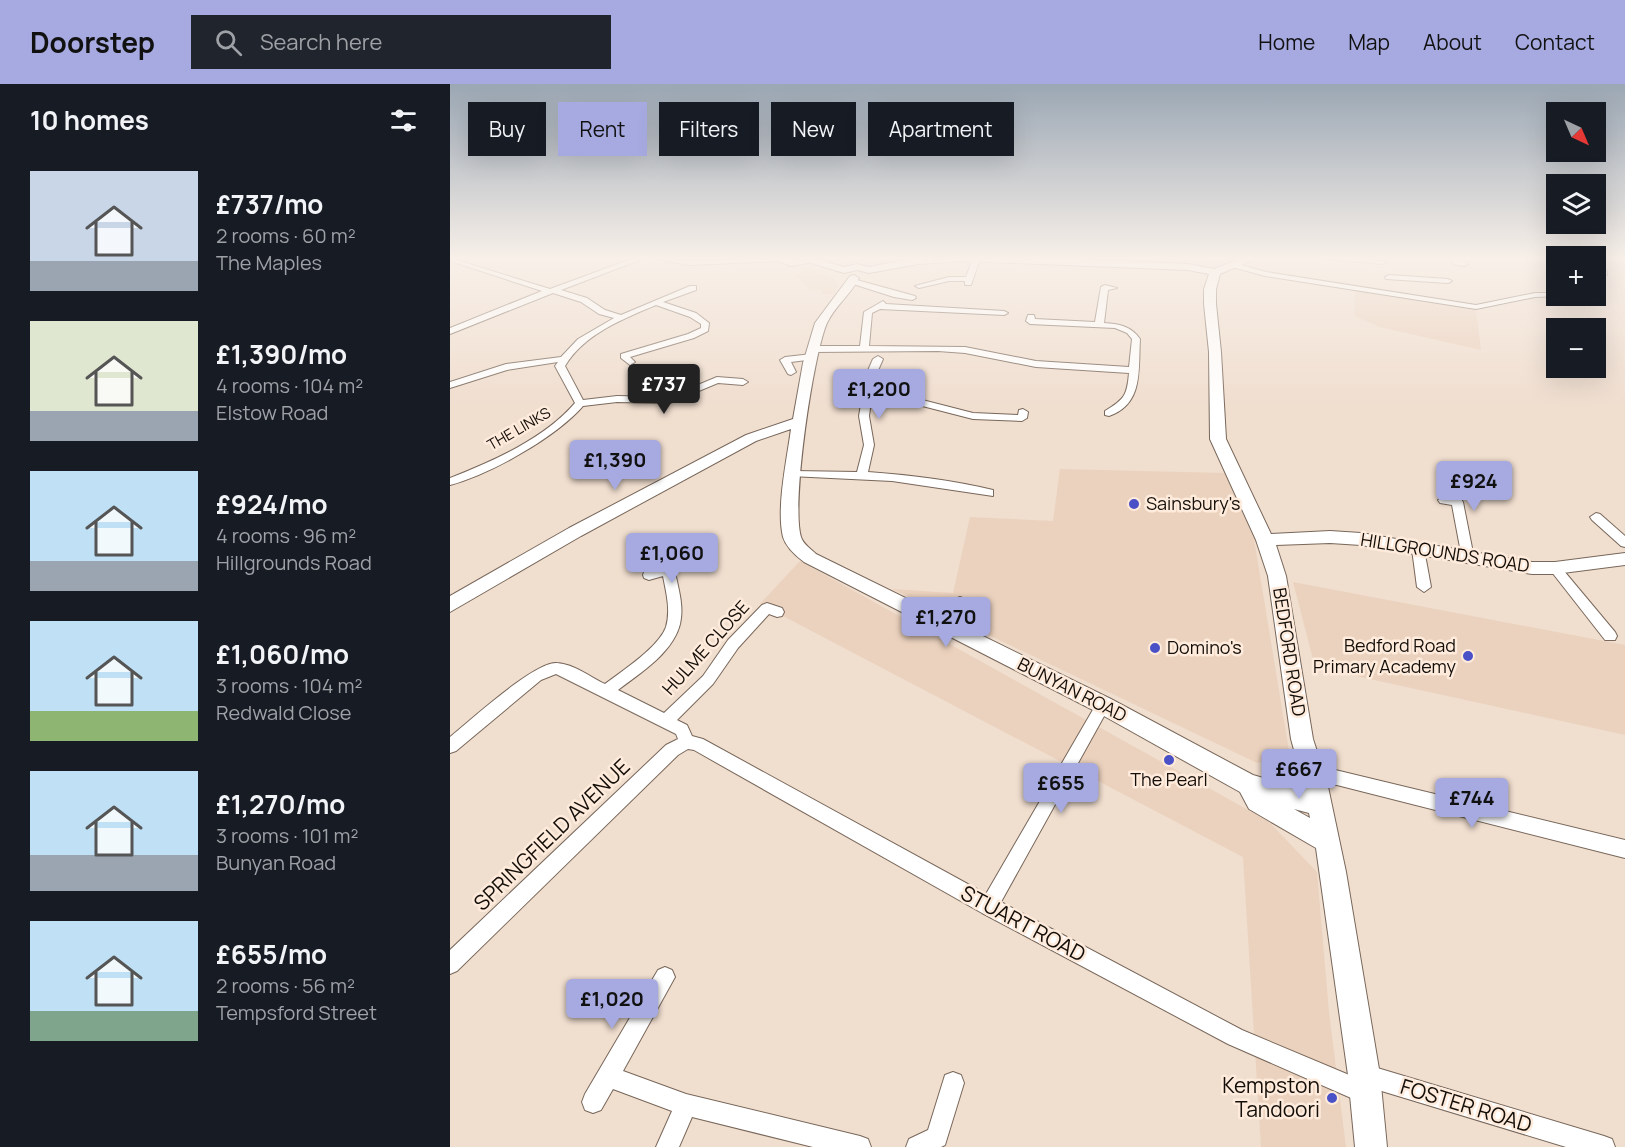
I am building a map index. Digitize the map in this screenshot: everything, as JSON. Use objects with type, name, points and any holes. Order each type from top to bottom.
[{"type":"main road","name":"BUNYAN ROAD","points":[[832,308],[820,323],[812,353],[800,421],[790,506],[792,537],[799,549],[810,558],[1103,705],[1248,784],[1317,793]]},
{"type":"main road","name":"BEDFORD ROAD","points":[[1210,308],[1215,352],[1218,439],[1265,540],[1277,576],[1302,739],[1328,841],[1365,1084],[1371,1147]]},
{"type":"main road","points":[[450,605],[575,532],[751,438],[800,421]]},
{"type":"main road","name":"HILLGROUNDS ROAD","points":[[1265,540],[1329,537],[1418,549],[1502,564],[1555,568],[1625,559]]},
{"type":"main road","name":"BUNYAN ROAD","points":[[1248,784],[1258,801],[1328,841]]},
{"type":"street","points":[[450,331],[509,308]]},
{"type":"street","points":[[595,308],[621,318]]},
{"type":"street","points":[[646,308],[621,318],[593,334],[563,359],[560,366],[562,373],[580,403],[617,399],[670,400],[717,380],[743,382]]},
{"type":"street","points":[[630,362],[624,356],[691,336],[705,329],[705,323],[693,315],[671,308]]},
{"type":"street","points":[[864,349],[868,312],[875,308]]},
{"type":"street","points":[[907,308],[1004,313]]},
{"type":"street","points":[[1099,325],[1102,308]]},
{"type":"street","points":[[1031,317],[1030,321],[1099,325],[1130,331],[1136,339],[1131,370],[1132,392],[1123,404],[1109,413]]},
{"type":"street","points":[[791,372],[785,360],[812,353],[864,349],[938,348],[965,350],[1036,364],[1131,370]]},
{"type":"street","points":[[450,385],[506,366],[563,359]]},
{"type":"street","points":[[862,474],[869,445],[864,416],[871,375],[878,359]]},
{"type":"street","points":[[868,398],[899,397],[974,416],[1022,418],[1023,412]]},
{"type":"street","name":"THE LINKS","points":[[450,482],[486,466],[561,423],[574,413],[580,403]]},
{"type":"street","points":[[794,474],[862,474],[956,485],[989,493]]},
{"type":"street","points":[[1444,500],[1457,502],[1468,558]]},
{"type":"street","points":[[1596,517],[1625,543]]},
{"type":"street","points":[[1418,549],[1424,587]]},
{"type":"street","points":[[649,575],[688,564]]},
{"type":"street","points":[[1555,568],[1610,636]]},
{"type":"street","points":[[606,691],[638,666],[673,627],[674,606],[668,570]]},
{"type":"street","points":[[941,624],[960,602]]},
{"type":"street","name":"HULME CLOSE","points":[[665,722],[708,680],[733,644],[767,608],[777,612]]},
{"type":"street","points":[[453,751],[544,671],[564,670],[682,730],[687,742]]},
{"type":"street","points":[[989,906],[1103,705]]},
{"type":"street","name":"STUART ROAD","points":[[687,742],[697,744],[989,906],[1234,1037],[1365,1084]]},
{"type":"street","name":"SPRINGFIELD AVENUE","points":[[450,964],[672,750],[687,742]]},
{"type":"street","points":[[1317,793],[1327,775],[1625,849]]},
{"type":"street","points":[[593,1102],[665,976]]},
{"type":"street","points":[[608,1076],[686,1105],[860,1147]]},
{"type":"street","points":[[916,1147],[936,1137],[953,1083]]},
{"type":"street","name":"FOSTER ROAD","points":[[1365,1084],[1604,1147]]},
{"type":"street","points":[[667,1147],[686,1105]]},
{"type":"shaded area","points":[[1354,308],[1462,308],[1476,310],[1481,350],[1380,327],[1354,316]]},
{"type":"shaded area","points":[[1060,469],[1225,473],[1254,539],[1290,757],[1257,763],[892,589],[953,593],[970,517],[1053,521]]},
{"type":"shaded area","points":[[800,561],[1268,821],[1317,872],[1329,1012],[1346,1147],[1261,1147],[1243,857],[760,604]]},
{"type":"shaded area","name":"Bedford Road Primary Academy","points":[[1293,582],[1625,645],[1625,735],[1315,667]]},
{"type":"place","name":"Sainsbury's","points":[[1134,504]]},
{"type":"place","name":"Domino's","points":[[1155,648]]},
{"type":"place","name":"Bedford Road Primary Academy","points":[[1468,656]]},
{"type":"place","name":"The Pearl","points":[[1169,760]]},
{"type":"place","name":"Kempston Tandoori","points":[[1332,1098]]}]
